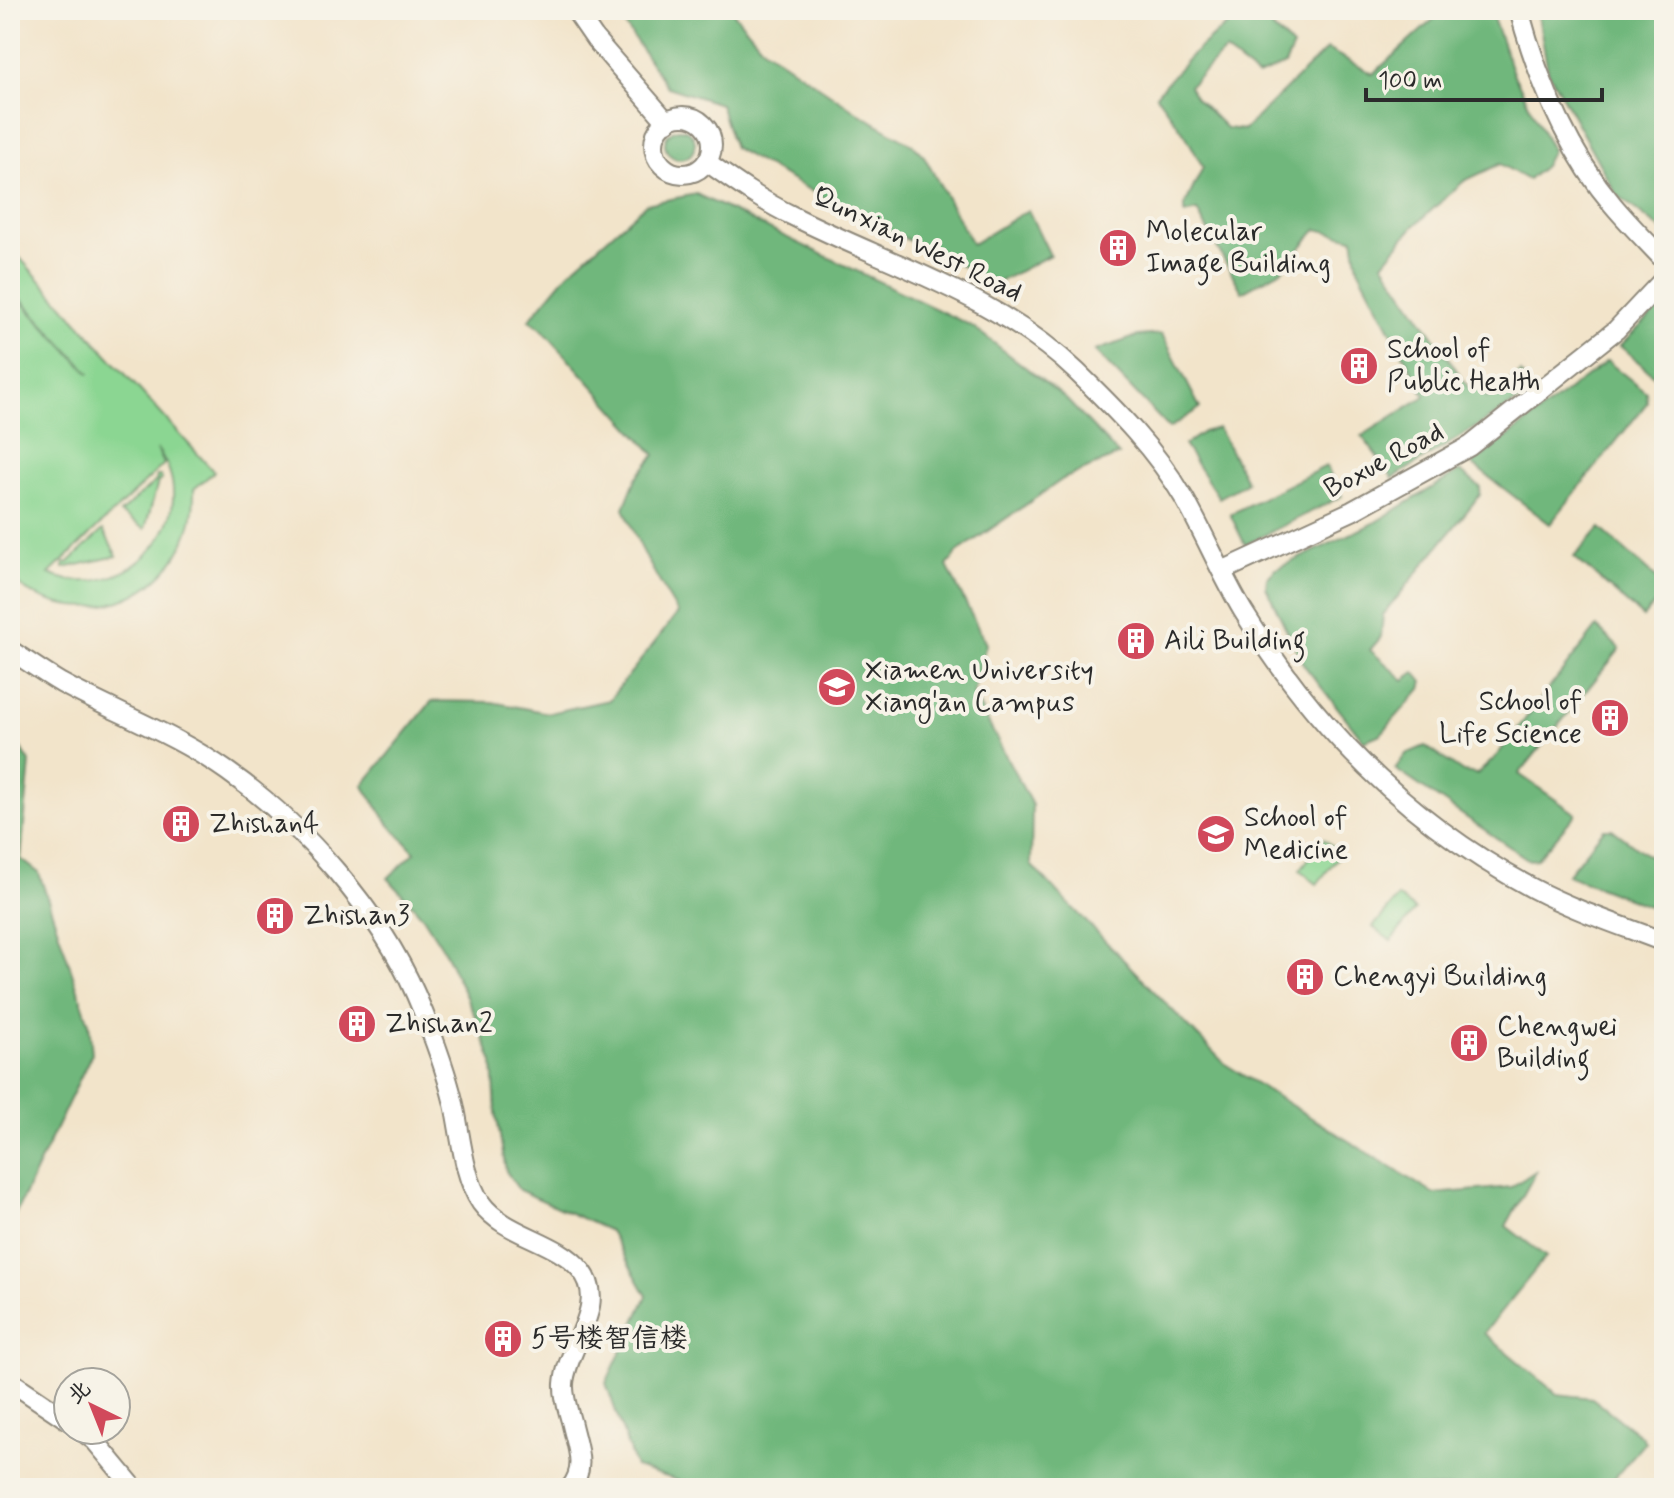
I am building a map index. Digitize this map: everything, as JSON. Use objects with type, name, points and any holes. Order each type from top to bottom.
[{"type":"street","points":[[575,10],[595,39],[667,122]]},
{"type":"street","points":[[1519,10],[1531,56],[1567,137],[1612,204],[1664,260]]},
{"type":"street","points":[[693,118],[707,129],[712,145],[707,162],[692,173],[673,173],[665,168],[656,152],[659,131],[667,122],[693,118]]},
{"type":"street","name":"Qunxian West Road","points":[[707,162],[792,216],[959,291],[1015,322],[1074,369],[1134,431],[1182,496],[1241,608],[1277,663],[1313,711],[1355,757],[1422,818],[1485,861],[1583,912],[1664,942]]},
{"type":"street","name":"Boxue Road","points":[[1222,571],[1352,511],[1470,446],[1616,330],[1664,279]]},
{"type":"street","points":[[10,650],[60,682],[144,722],[227,771],[298,828],[379,928],[415,992],[433,1036],[453,1100],[473,1189],[483,1206],[495,1217],[566,1257],[582,1270],[591,1288],[591,1306],[566,1370],[563,1386],[581,1462],[576,1481],[570,1488]]},
{"type":"street","points":[[10,1381],[52,1409]]},
{"type":"street","points":[[99,1446],[134,1488]]},
{"type":"green space","points":[[615,10],[731,10],[764,49],[860,114],[913,145],[924,156],[972,244],[1028,210],[1050,255],[997,283],[846,210],[734,148],[720,104],[667,87]]},
{"type":"green space","points":[[1252,10],[1293,47],[1285,65],[1257,76],[1225,51],[1189,86],[1195,97],[1226,128],[1244,130],[1327,49],[1373,74],[1436,17],[1429,10],[1490,10],[1513,73],[1552,150],[1544,166],[1528,180],[1500,164],[1464,181],[1413,227],[1383,263],[1469,388],[1479,383],[1487,398],[1521,373],[1526,381],[1520,400],[1393,478],[1362,436],[1425,396],[1358,268],[1353,238],[1317,229],[1282,270],[1242,292],[1197,211],[1185,214],[1185,205],[1203,167],[1186,136],[1156,95],[1200,48],[1224,27]]},
{"type":"green space","points":[[1537,10],[1664,10],[1664,232],[1616,194],[1548,71]]},
{"type":"green space","points":[[680,129],[686,130],[694,138],[694,150],[686,158],[680,159],[674,158],[666,150],[665,144],[666,138],[674,130]]},
{"type":"green space","points":[[696,194],[972,326],[1065,398],[1119,455],[1063,479],[959,551],[947,566],[986,644],[973,694],[1032,805],[1031,865],[1225,1064],[1434,1194],[1511,1187],[1537,1170],[1506,1226],[1546,1257],[1484,1333],[1557,1394],[1592,1398],[1641,1436],[1645,1442],[1606,1488],[702,1488],[635,1467],[606,1383],[647,1296],[610,1231],[519,1190],[506,1171],[496,1113],[493,1063],[475,1016],[444,950],[423,917],[388,878],[415,852],[388,823],[363,785],[432,701],[492,702],[549,713],[609,700],[678,613],[642,549],[624,508],[636,478],[655,455],[541,328],[529,320],[568,273],[646,204]]},
{"type":"green space","points":[[10,247],[214,472],[194,489],[190,524],[177,554],[157,579],[132,596],[103,605],[72,606],[40,597],[10,578],[10,290],[90,374],[10,287]],"holes":[[[157,449],[170,475],[173,501],[166,527],[152,549],[132,567],[107,578],[79,581],[49,574],[164,464]]]},
{"type":"green space","points":[[1664,303],[1664,384],[1620,346]]},
{"type":"green space","points":[[1162,334],[1200,408],[1169,428],[1095,351],[1138,336]]},
{"type":"green space","points":[[1607,361],[1646,392],[1647,403],[1550,524],[1472,464]]},
{"type":"green space","points":[[1218,428],[1247,482],[1219,498],[1184,445],[1203,432]]},
{"type":"green space","points":[[1326,466],[1342,496],[1245,545],[1230,514]]},
{"type":"green space","points":[[1460,471],[1480,487],[1480,495],[1383,615],[1381,637],[1370,650],[1404,680],[1415,672],[1423,682],[1421,689],[1381,734],[1364,741],[1303,664],[1266,587],[1267,578],[1276,569],[1372,524]]},
{"type":"green space","points":[[157,476],[161,476],[162,480],[158,482],[145,529],[120,513],[156,481]]},
{"type":"green space","points":[[1600,528],[1664,585],[1664,594],[1643,617],[1574,557]]},
{"type":"green space","points":[[103,530],[117,556],[64,568],[64,563],[68,563]]},
{"type":"green space","points":[[1597,627],[1620,649],[1519,774],[1576,814],[1537,859],[1529,860],[1395,769],[1406,754],[1425,746],[1463,772],[1477,774],[1494,759]]},
{"type":"green space","points":[[10,732],[30,762],[21,859],[39,873],[89,1023],[92,1053],[10,1225]]},
{"type":"green space","points":[[1604,829],[1612,829],[1656,862],[1664,862],[1664,912],[1567,875]]},
{"type":"green space","points":[[1324,839],[1341,853],[1317,884],[1300,870]]},
{"type":"green space","points":[[1398,897],[1415,910],[1391,941],[1373,927]]},
{"type":"place","name":"Molecular Image Building","points":[[1118,248]]},
{"type":"place","name":"School of Public Health","points":[[1359,366]]},
{"type":"place","name":"Aili Building","points":[[1136,641]]},
{"type":"place","name":"Xiamen University Xiang'an Campus","points":[[837,687]]},
{"type":"place","name":"School of Life Science","points":[[1610,718]]},
{"type":"place","name":"Zhishan4","points":[[181,824]]},
{"type":"place","name":"School of Medicine","points":[[1216,834]]},
{"type":"place","name":"Zhishan3","points":[[275,916]]},
{"type":"place","name":"Chengyi Building","points":[[1305,977]]},
{"type":"place","name":"Zhishan2","points":[[357,1024]]},
{"type":"place","name":"Chengwei Building","points":[[1469,1043]]},
{"type":"place","name":"5号楼智信楼","points":[[503,1339]]}]
